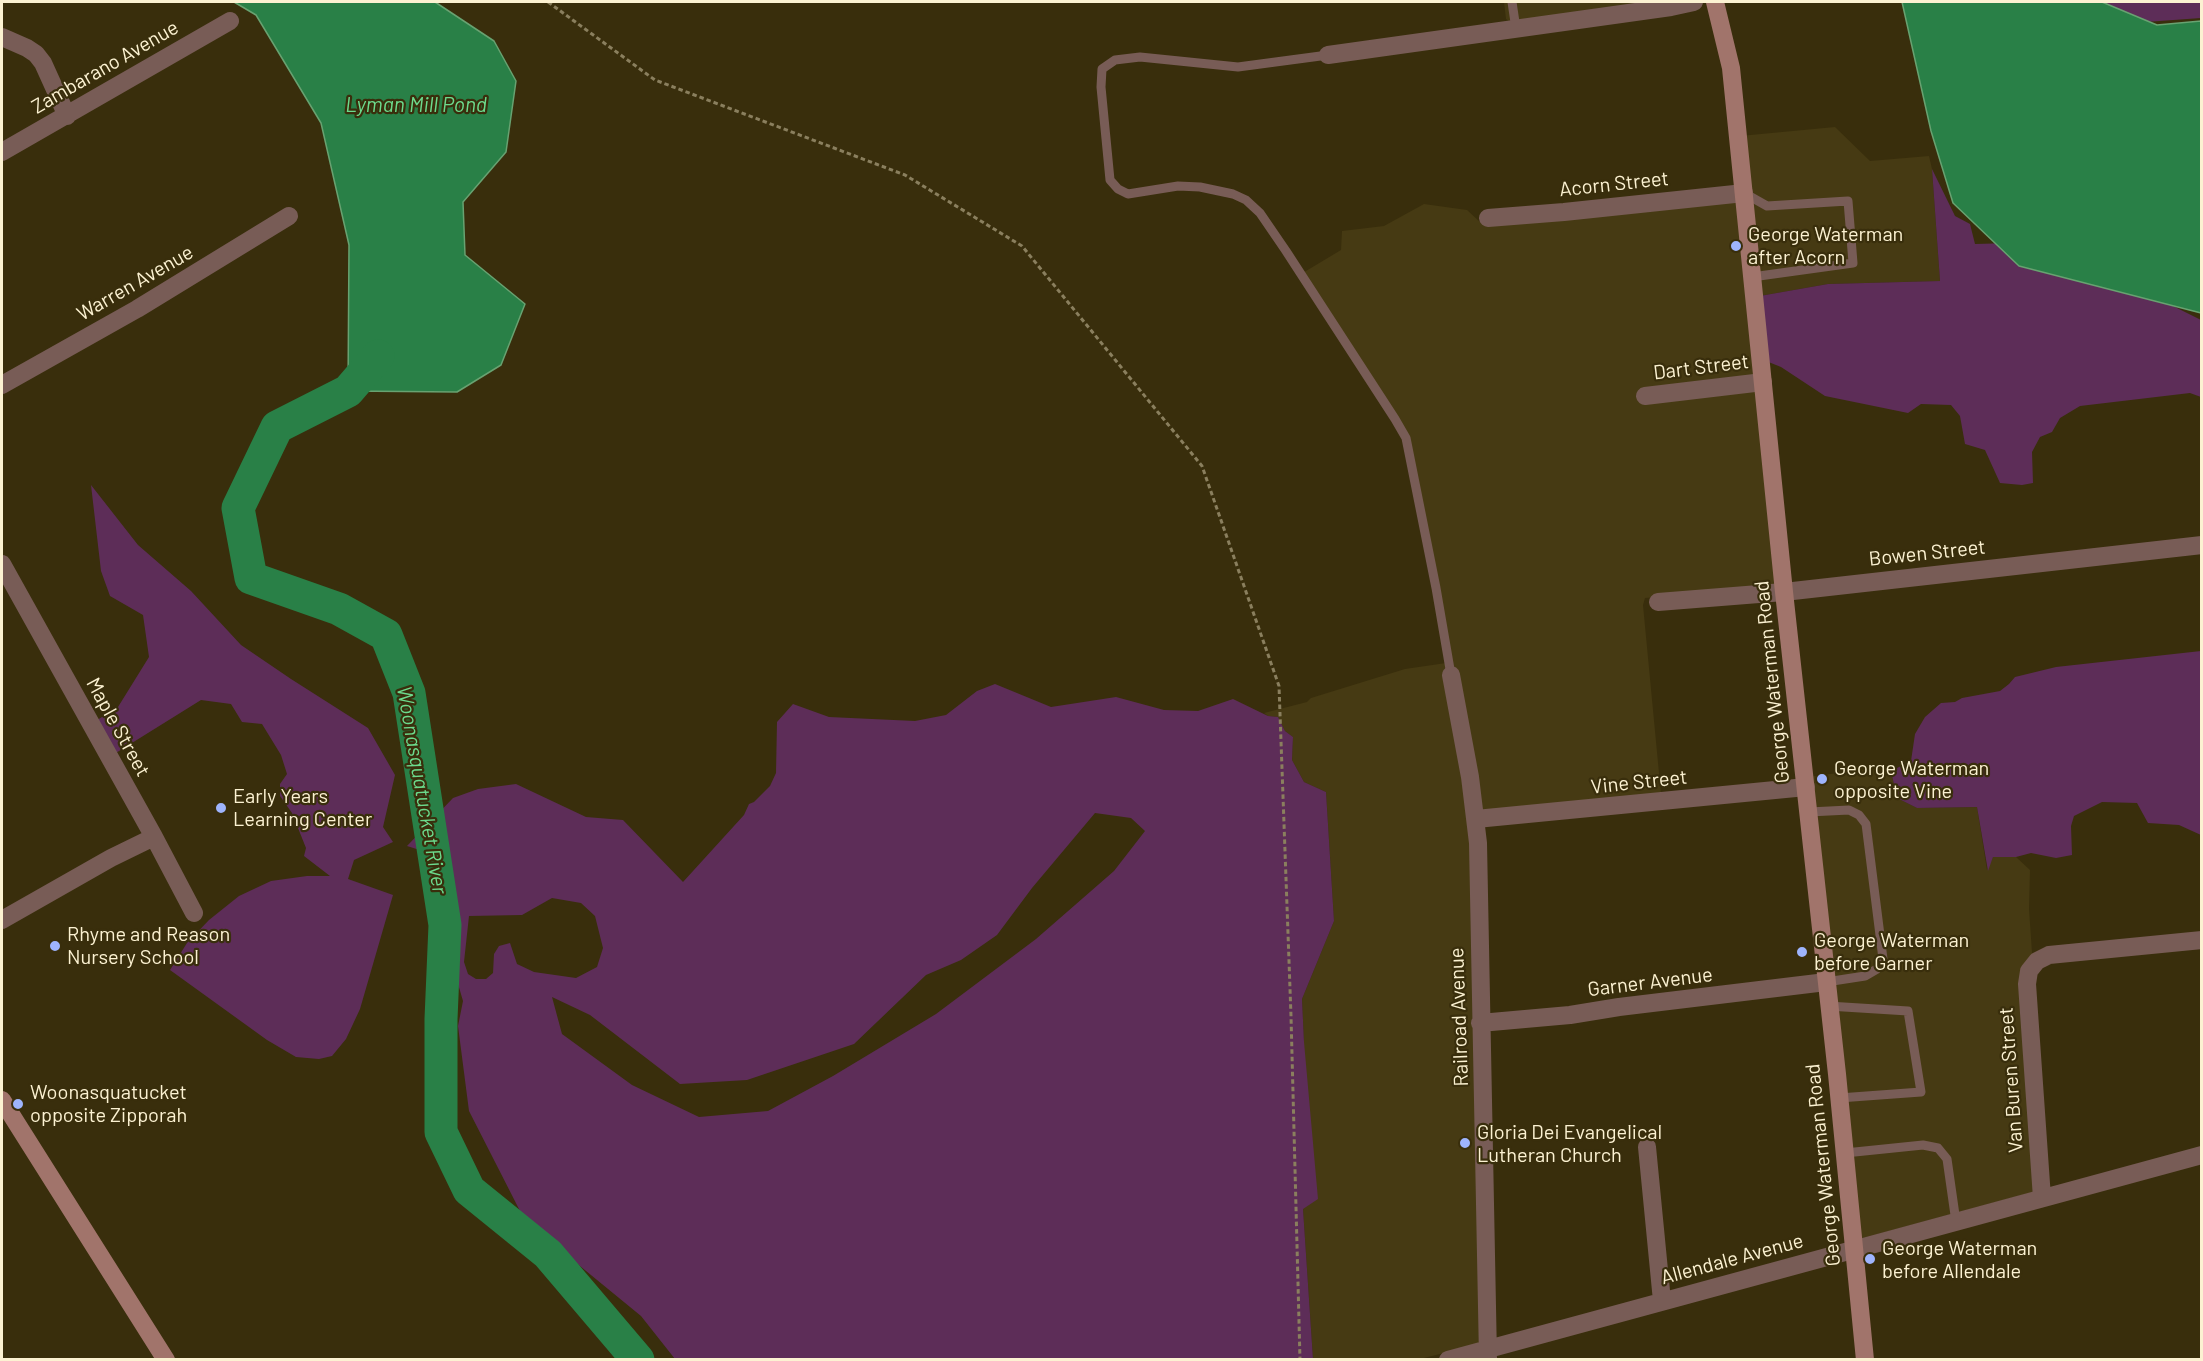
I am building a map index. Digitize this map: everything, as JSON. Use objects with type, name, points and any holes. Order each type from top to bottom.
[{"type":"main road","name":"George Waterman Road","points":[[1714,2],[1731,68],[1865,1359]]},
{"type":"main road","points":[[2,1100],[166,1359]]},
{"type":"street","points":[[1329,55],[1694,2]]},
{"type":"street","name":"Zambarano Avenue","points":[[2,152],[230,21]]},
{"type":"street","points":[[2,37],[27,48],[44,63],[67,116]]},
{"type":"street","name":"Acorn Street","points":[[1488,218],[1744,194]]},
{"type":"street","name":"Warren Avenue","points":[[2,385],[137,309],[289,216]]},
{"type":"street","name":"Dart Street","points":[[1645,396],[1762,382]]},
{"type":"street","name":"Bowen Street","points":[[1658,602],[1784,592],[2202,545]]},
{"type":"street","name":"Maple Street","points":[[2,564],[194,913]]},
{"type":"street","name":"Railroad Avenue","points":[[1451,675],[1476,819],[1486,1171],[1488,1353]]},
{"type":"street","name":"Vine Street","points":[[1476,819],[1806,787]]},
{"type":"street","points":[[2,921],[111,858],[154,837]]},
{"type":"street","name":"Van Buren Street","points":[[2042,1198],[2027,984],[2029,971],[2037,961],[2049,955],[2202,940]]},
{"type":"street","name":"Garner Avenue","points":[[1480,1023],[1570,1015],[1826,982]]},
{"type":"street","points":[[1647,1147],[1662,1301]]},
{"type":"street","name":"Allendale Avenue","points":[[1448,1359],[1488,1353],[1662,1301],[2202,1155]]},
{"type":"lane","points":[[1512,2],[1516,29]]},
{"type":"lane","points":[[1329,55],[1238,67],[1140,57],[1114,60],[1102,69],[1101,87],[1110,180],[1118,189],[1128,194],[1178,186],[1200,187],[1240,197],[1260,213],[1383,399],[1406,438],[1451,675]]},
{"type":"lane","points":[[1744,194],[1767,206],[1848,201],[1854,263],[1752,277]]},
{"type":"lane","points":[[1809,812],[1849,810],[1859,815],[1866,824],[1883,959],[1877,969],[1865,976],[1826,982]]},
{"type":"lane","points":[[1828,1006],[1908,1011],[1921,1092],[1839,1098]]},
{"type":"lane","points":[[1845,1153],[1923,1145],[1938,1148],[1947,1159],[1956,1222]]},
{"type":"path","points":[[548,2],[655,80],[905,175],[1022,246],[1202,466],[1279,686],[1292,1016],[1300,1359]]},
{"type":"shaded area","points":[[1504,2],[1662,2],[1509,21],[1506,19]]},
{"type":"shaded area","points":[[2087,2],[2201,2],[2201,18],[2146,22]]},
{"type":"shaded area","points":[[1835,127],[1870,161],[1929,156],[1932,169],[1940,281],[1828,284],[1754,297],[1777,587],[1645,598],[1643,605],[1661,794],[1478,814],[1484,1343],[1420,1359],[1313,1359],[1303,1209],[1302,999],[1334,921],[1326,792],[1304,782],[1292,760],[1293,737],[1285,731],[1278,717],[1264,713],[1307,702],[1311,698],[1405,669],[1446,663],[1405,439],[1301,274],[1341,250],[1342,231],[1384,226],[1424,204],[1467,210],[1480,222],[1737,197],[1740,136]]},
{"type":"shaded area","points":[[1932,169],[1955,216],[1970,224],[1975,244],[2012,243],[2141,290],[2201,320],[2201,397],[2190,393],[2080,406],[2060,418],[2052,432],[2040,437],[2032,452],[2033,483],[2022,485],[2000,483],[1985,450],[1965,444],[1960,416],[1951,405],[1921,404],[1908,413],[1825,396],[1781,367],[1761,359],[1754,297],[1828,284],[1940,281]]},
{"type":"shaded area","points":[[91,485],[138,545],[191,591],[241,645],[368,728],[395,775],[383,827],[393,842],[354,860],[348,879],[393,895],[360,1009],[346,1039],[332,1056],[319,1059],[296,1057],[267,1040],[170,970],[187,943],[209,920],[239,896],[271,881],[307,876],[330,876],[304,856],[306,848],[292,813],[280,796],[280,784],[287,774],[281,755],[262,724],[242,722],[231,704],[201,700],[111,756],[94,722],[118,707],[149,657],[143,615],[110,596],[101,571]]},
{"type":"shaded area","points":[[2201,651],[2201,835],[2179,825],[2148,823],[2137,803],[2102,802],[2074,816],[2071,826],[2072,855],[2056,858],[2031,853],[2016,857],[1993,857],[1988,871],[1977,807],[1917,808],[1897,798],[1891,771],[1911,761],[1915,734],[1925,717],[1941,703],[1955,702],[1962,698],[2000,691],[2015,677],[2056,667]]},
{"type":"shaded area","points":[[995,684],[1051,707],[1116,697],[1164,710],[1198,711],[1233,699],[1268,716],[1278,717],[1285,731],[1293,737],[1292,760],[1304,782],[1326,792],[1334,921],[1302,999],[1318,1199],[1303,1209],[1313,1359],[675,1359],[641,1316],[547,1239],[520,1211],[469,1111],[458,1026],[463,1001],[456,977],[456,903],[426,852],[407,846],[453,798],[478,789],[516,784],[586,817],[623,820],[683,882],[744,815],[749,804],[770,786],[776,773],[777,722],[793,704],[829,717],[915,721],[946,715],[977,691]],"holes":[[[1095,813],[1131,818],[1145,831],[1114,871],[1036,939],[936,1014],[833,1076],[768,1111],[699,1117],[632,1085],[562,1034],[552,997],[590,1015],[680,1084],[747,1080],[854,1044],[926,975],[961,960],[997,935],[1032,888]],[[552,898],[581,903],[595,916],[603,948],[597,967],[576,978],[534,972],[517,964],[510,943],[499,946],[494,954],[493,973],[486,979],[476,979],[468,974],[464,962],[469,916],[522,915]]]},
{"type":"shaded area","points":[[1885,767],[1891,771],[1897,798],[1917,808],[1977,807],[1987,870],[1993,857],[2016,857],[2030,870],[2029,909],[2033,967],[2033,1192],[1859,1239],[1807,777]]},
{"type":"water","name":"Lyman Mill Pond","points":[[234,2],[435,2],[494,41],[516,81],[506,152],[463,202],[465,255],[525,304],[501,365],[457,392],[348,391],[349,245],[321,123],[256,15]]},
{"type":"water","points":[[1902,2],[2102,2],[2157,25],[2201,21],[2201,313],[2019,266],[1953,203],[1931,131]]},
{"type":"waterway","name":"Woonasquatucket River","points":[[378,356],[348,391],[277,427],[238,508],[251,578],[339,609],[386,635],[409,693],[445,925],[441,1019],[441,1132],[469,1190],[548,1254],[638,1360]]},
{"type":"place","name":"George Waterman after Acorn","points":[[1736,246]]},
{"type":"place","name":"George Waterman opposite Vine","points":[[1822,779]]},
{"type":"place","name":"Early Years Learning Center","points":[[221,808]]},
{"type":"place","name":"Rhyme and Reason Nursery School","points":[[55,946]]},
{"type":"place","name":"George Waterman before Garner","points":[[1802,952]]},
{"type":"place","name":"Woonasquatucket opposite Zipporah","points":[[18,1104]]},
{"type":"place","name":"Gloria Dei Evangelical Lutheran Church","points":[[1465,1143]]},
{"type":"place","name":"George Waterman before Allendale","points":[[1870,1259]]}]
